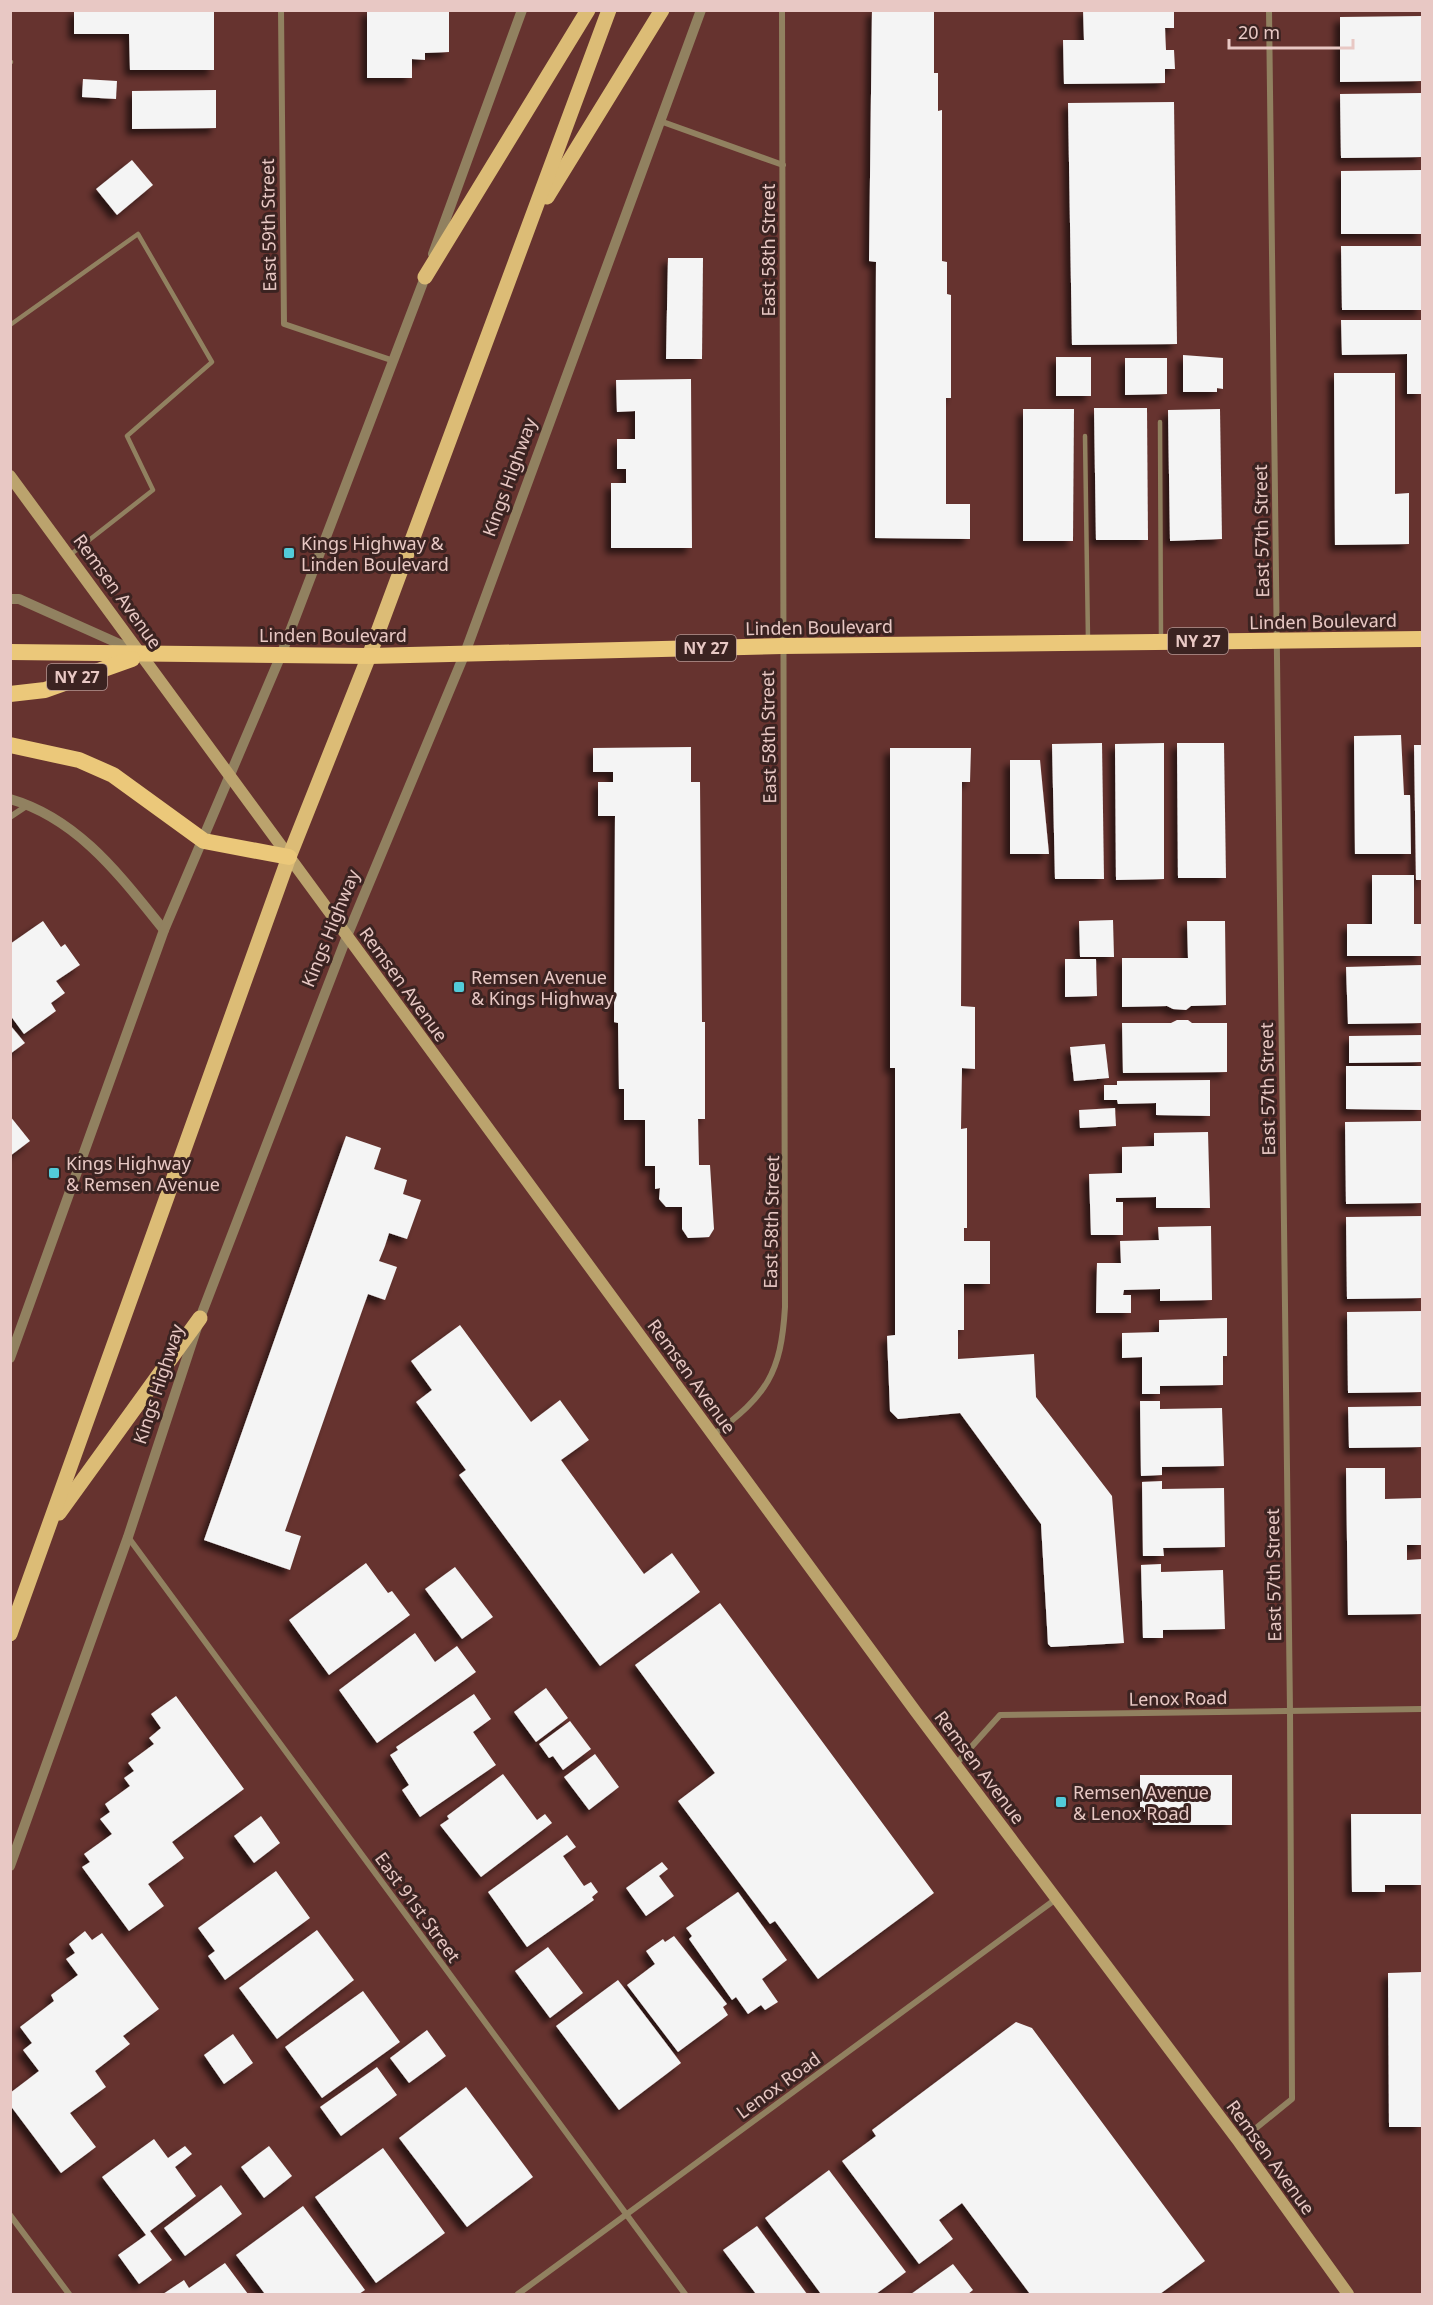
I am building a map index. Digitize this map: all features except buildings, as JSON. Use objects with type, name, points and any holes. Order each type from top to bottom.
[{"type":"highway","name":"Linden Boulevard","points":[[10,652],[369,656],[782,646],[1422,639]]},
{"type":"highway","name":"Linden Boulevard","points":[[10,694],[45,690],[144,655]]},
{"type":"highway","points":[[10,745],[79,760],[113,775],[204,841],[289,857]]},
{"type":"main road","points":[[425,277],[588,10]]},
{"type":"main road","points":[[10,1634],[289,857],[369,656],[609,10]]},
{"type":"main road","points":[[530,225],[663,10]]},
{"type":"main road","name":"Remsen Avenue","points":[[10,476],[144,655],[289,857],[956,1765],[1239,2142],[1348,2295]]},
{"type":"main road","points":[[48,1528],[200,1318]]},
{"type":"street","name":"East 59th Street","points":[[281,10],[285,324],[394,361]]},
{"type":"street","points":[[10,1358],[164,930],[204,841],[281,655],[394,361],[522,10]]},
{"type":"street","name":"Kings Highway","points":[[10,1866],[128,1537],[200,1318],[347,936],[465,653],[701,10]]},
{"type":"street","name":"East 58th Street","points":[[713,1435],[744,1412],[767,1386],[777,1365],[783,1337],[787,1134],[782,646],[782,10]]},
{"type":"street","name":"East 57th Street","points":[[1239,2142],[1292,2099],[1290,1711],[1269,10]]},
{"type":"street","points":[[660,121],[783,165]]},
{"type":"street","name":"Linden Boulevard","points":[[10,599],[19,598],[144,655]]},
{"type":"street","points":[[10,799],[51,814],[92,846],[164,930]]},
{"type":"street","points":[[10,817],[28,804]]},
{"type":"street","name":"East 91st Street","points":[[128,1537],[685,2295]]},
{"type":"street","name":"Lenox Road","points":[[956,1765],[1000,1715],[1422,1709]]},
{"type":"street","name":"Lenox Road","points":[[518,2295],[1056,1899]]},
{"type":"street","points":[[10,2215],[69,2295]]},
{"type":"lane","points":[[10,326],[138,234],[212,362],[127,436],[153,490],[70,555]]},
{"type":"lane","points":[[1160,423],[1161,642]]},
{"type":"lane","points":[[1085,436],[1088,643]]},
{"type":"place","name":"Kings Highway & Linden Boulevard","points":[[289,553]]},
{"type":"place","name":"Remsen Avenue & Kings Highway","points":[[459,987]]},
{"type":"place","name":"Kings Highway & Remsen Avenue","points":[[54,1173]]},
{"type":"place","name":"Remsen Avenue & Lenox Road","points":[[1061,1802]]}]
